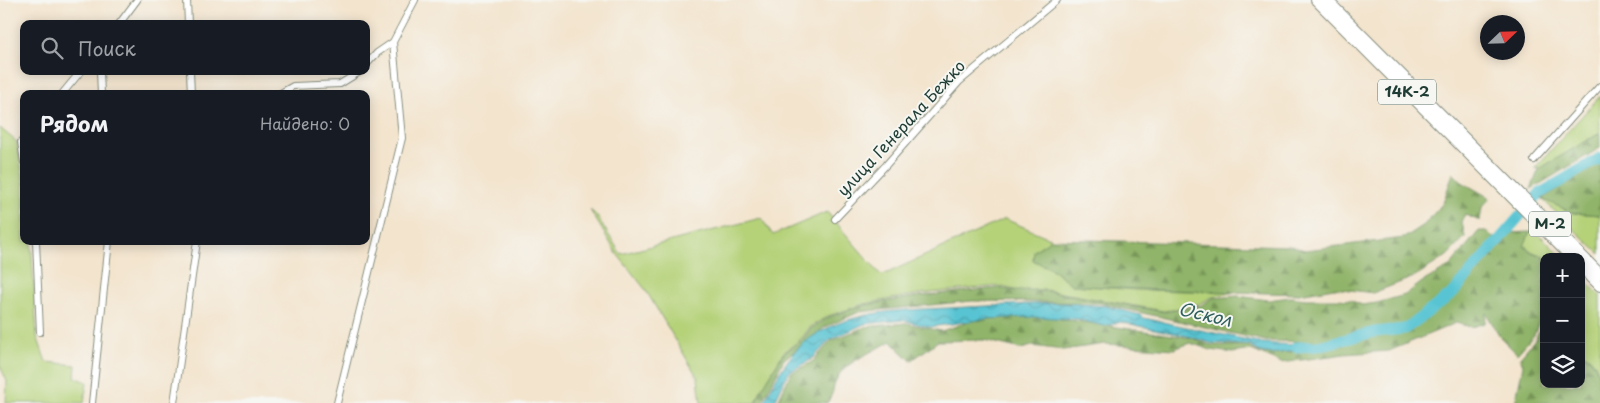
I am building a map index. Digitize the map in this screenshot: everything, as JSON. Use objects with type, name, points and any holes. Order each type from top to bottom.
[{"type":"main road","name":"14К-2","points":[[1317,0],[1501,181]]},
{"type":"main road","name":"14К-2","points":[[1328,0],[1501,181]]},
{"type":"main road","name":"М-2","points":[[1501,181],[1567,253]]},
{"type":"main road","name":"М-2","points":[[1501,181],[1595,273],[1600,286]]},
{"type":"street","points":[[122,20],[137,0]]},
{"type":"street","points":[[187,0],[188,20]]},
{"type":"street","points":[[370,60],[376,53],[393,42],[415,0]]},
{"type":"street","name":"улица Генерала Бежко","points":[[835,219],[886,165],[959,82],[1057,0]]},
{"type":"street","points":[[337,403],[402,138],[393,42]]},
{"type":"street","points":[[65,90],[78,75]]},
{"type":"street","points":[[100,75],[101,90]]},
{"type":"street","points":[[190,75],[191,90]]},
{"type":"street","points":[[286,90],[293,86],[340,84],[355,75]]},
{"type":"street","points":[[1534,160],[1600,86]]},
{"type":"street","points":[[36,245],[40,332]]},
{"type":"street","points":[[92,403],[108,245]]},
{"type":"street","points":[[174,403],[195,245]]},
{"type":"green space","points":[[1600,96],[1600,133],[1539,169],[1535,168]]},
{"type":"green space","points":[[0,128],[17,142],[20,160],[20,245],[31,245],[37,336],[46,362],[76,365],[75,377],[87,382],[84,403],[6,403],[7,381],[0,366]]},
{"type":"green space","points":[[1600,133],[1600,148],[1531,189],[1539,169]]},
{"type":"green space","points":[[1600,162],[1600,215],[1573,213],[1542,199]]},
{"type":"green space","points":[[1453,173],[1462,182],[1490,198],[1482,207],[1480,221],[1465,215],[1462,222],[1465,237],[1447,256],[1414,277],[1373,293],[1334,288],[1299,294],[1134,289],[1072,285],[1055,271],[1033,260],[1034,251],[1052,239],[1290,246],[1305,250],[1404,238],[1424,225],[1443,203]]},
{"type":"green space","points":[[1542,199],[1573,213],[1600,215],[1600,254]]},
{"type":"green space","points":[[590,210],[596,215],[621,254],[761,218],[773,235],[827,212],[880,274],[883,275],[1005,219],[1052,239],[1035,250],[1033,260],[1055,271],[1072,285],[1135,290],[1235,292],[1212,297],[1199,304],[1164,311],[1046,290],[1015,290],[998,286],[919,294],[864,304],[828,316],[810,327],[801,339],[783,353],[754,403],[701,403],[698,378],[645,289],[617,254]]},
{"type":"green space","points":[[1479,231],[1486,231],[1495,239],[1447,294],[1404,326],[1376,329],[1323,342],[1266,341],[1099,303],[972,301],[859,312],[825,327],[784,359],[762,403],[755,403],[783,354],[802,340],[811,328],[829,317],[865,305],[920,296],[998,288],[1015,291],[1047,291],[1164,312],[1200,306],[1213,298],[1238,296],[1268,300],[1290,297],[1337,299],[1350,300],[1362,305],[1405,295],[1422,282],[1449,267]]},
{"type":"green space","points":[[1530,232],[1538,233],[1558,253],[1540,254],[1532,252],[1524,245]]},
{"type":"green space","points":[[1530,232],[1524,246],[1531,252],[1540,255],[1540,320],[1534,335],[1517,354],[1501,338],[1486,313],[1485,323],[1471,327],[1456,323],[1389,351],[1344,354],[1281,363],[1251,350],[1232,353],[1211,350],[1190,343],[1174,349],[1105,344],[1063,350],[1032,346],[1021,349],[984,340],[938,341],[911,361],[891,341],[846,367],[837,378],[827,403],[777,403],[791,373],[812,362],[831,341],[865,327],[906,323],[941,331],[978,319],[1042,316],[1192,338],[1210,345],[1249,346],[1255,351],[1264,354],[1290,352],[1406,331],[1454,296],[1507,233]]},
{"type":"green space","points":[[1585,280],[1600,295],[1600,379],[1596,367],[1589,357],[1585,355]]},
{"type":"green space","points":[[1540,328],[1540,388],[1585,388],[1585,355],[1592,361],[1598,374],[1600,403],[1515,403],[1523,365],[1520,357],[1536,338]]},
{"type":"water","points":[[1062,303],[1106,306],[1140,315],[1144,318],[1262,343],[1313,346],[1288,352],[1271,353],[1256,350],[1250,345],[1210,343],[1192,337],[1121,322],[1104,326],[1077,319],[1033,317],[986,319],[930,327],[903,320],[864,324],[830,340],[812,359],[788,373],[774,403],[764,403],[778,375],[797,350],[812,337],[844,321],[861,316],[896,311]]},
{"type":"waterway","name":"Оскол","points":[[1296,347],[1318,346],[1375,332],[1405,329],[1452,294],[1539,194],[1600,158]]}]
